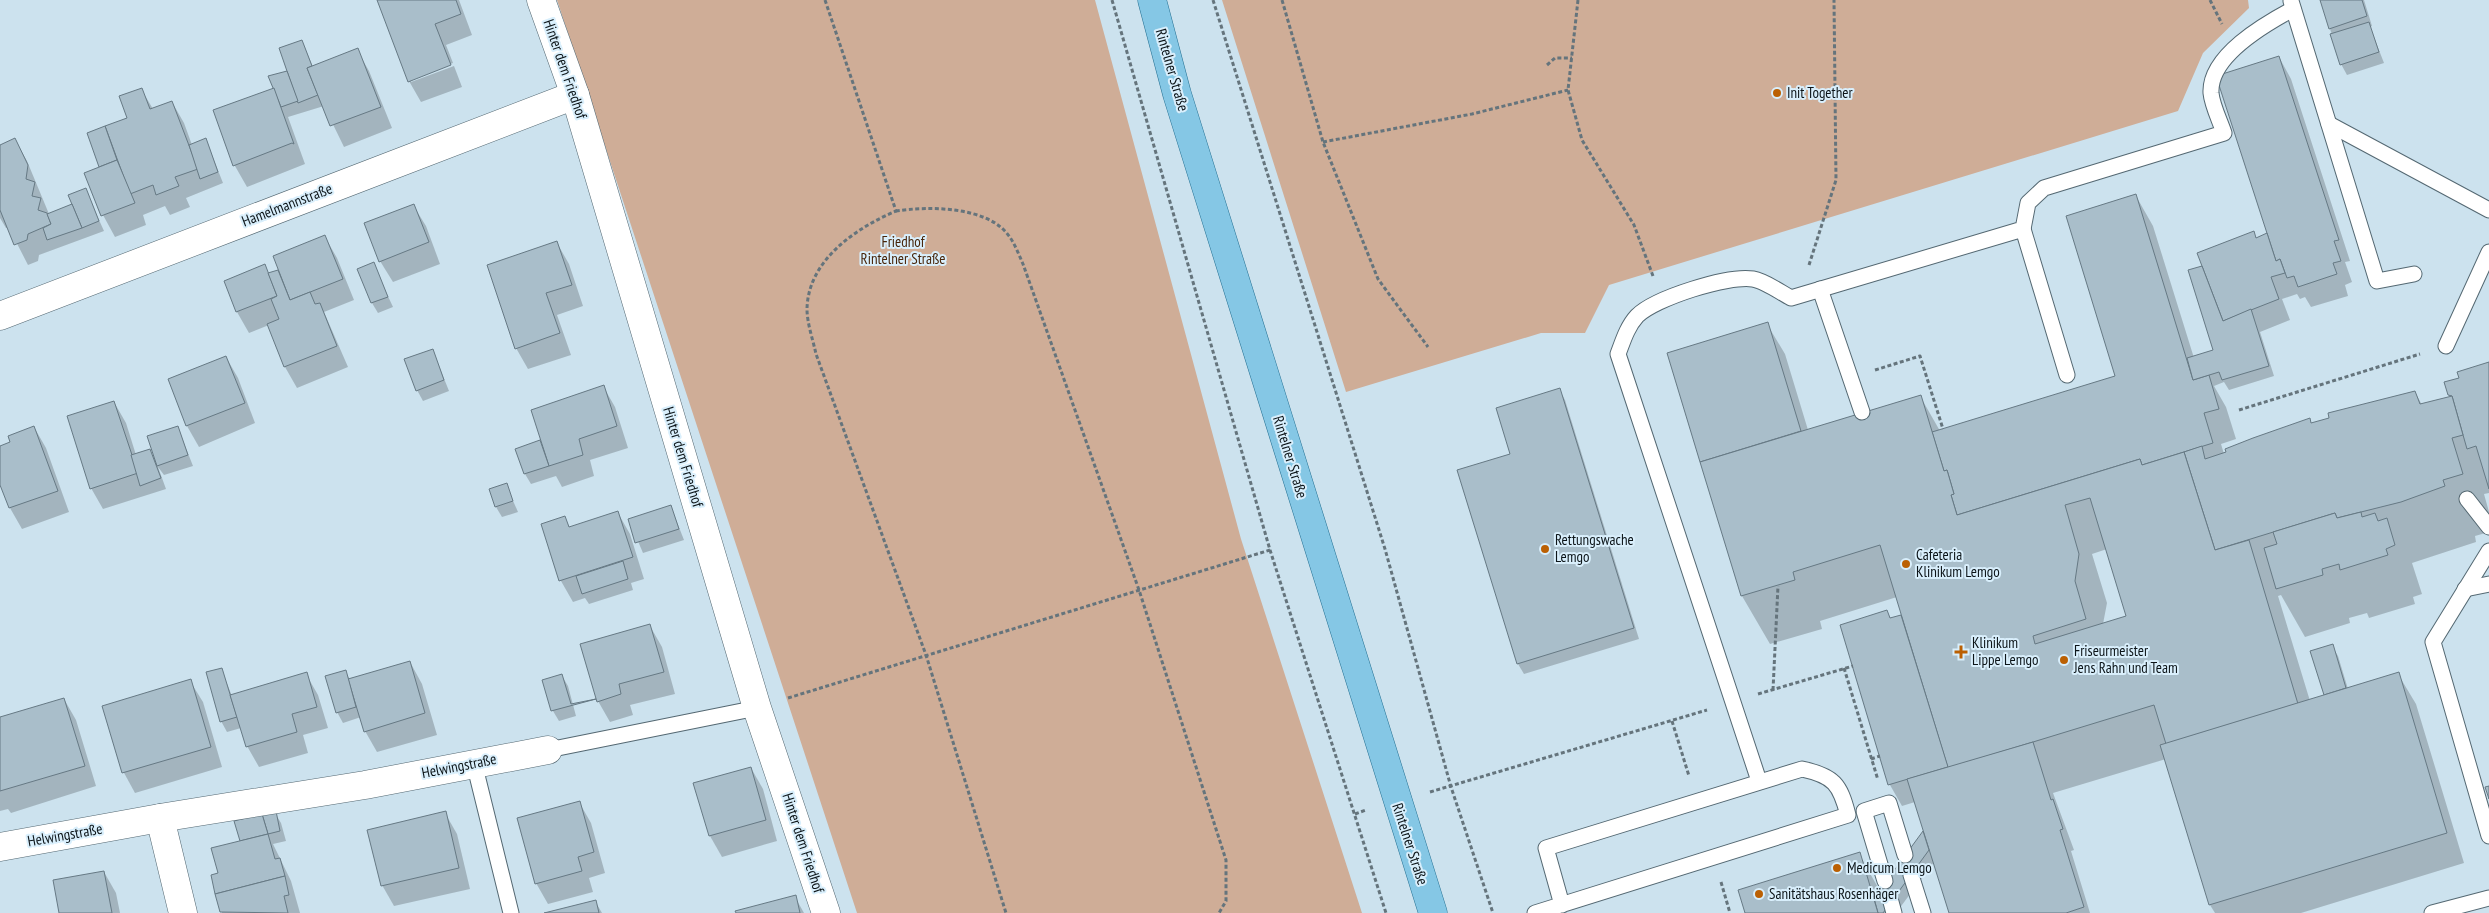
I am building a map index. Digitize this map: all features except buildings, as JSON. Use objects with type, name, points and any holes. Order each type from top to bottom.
[{"type":"main road","name":"Rintelner Straße","points":[[1152,0],[1180,104],[1432,913]]},
{"type":"street","name":"Hinter dem Friedhof","points":[[541,0],[575,95],[757,708],[826,913]]},
{"type":"street","name":"Hamelmannstraße","points":[[0,316],[575,95]]},
{"type":"street","name":"Helwingstraße","points":[[0,847],[160,818],[365,785],[474,762],[548,750]]},
{"type":"street","points":[[160,818],[183,913]]},
{"type":"lane","points":[[2067,375],[2023,229],[2028,203],[2044,188],[2224,133],[2211,93],[2216,68],[2262,26],[2292,5],[2377,281],[2414,274]]},
{"type":"lane","points":[[2329,124],[2489,210]]},
{"type":"lane","points":[[1759,782],[1618,354],[1626,332],[1638,316],[1662,300],[1717,282],[1754,279],[1792,298],[2023,229]]},
{"type":"lane","points":[[2446,346],[2489,252]]},
{"type":"lane","points":[[1820,289],[1862,412]]},
{"type":"lane","points":[[2467,499],[2489,527]]},
{"type":"lane","points":[[2489,551],[2433,642],[2489,836]]},
{"type":"lane","points":[[2465,589],[2489,584]]},
{"type":"lane","name":"Helwingstraße","points":[[548,750],[757,708]]},
{"type":"lane","points":[[474,762],[511,913]]},
{"type":"lane","points":[[1535,913],[1562,905],[1848,815],[1842,793],[1824,774],[1802,769],[1546,848],[1562,905]]},
{"type":"lane","points":[[1885,881],[1864,811],[1889,803],[1906,855]]},
{"type":"lane","points":[[1911,875],[1923,913]]},
{"type":"lane","points":[[2432,913],[2489,898]]},
{"type":"path","points":[[825,0],[896,210]]},
{"type":"path","points":[[1112,0],[1270,550],[1386,913]]},
{"type":"path","points":[[1213,0],[1385,549],[1451,787],[1492,913]]},
{"type":"path","points":[[1282,0],[1322,142],[1378,279],[1428,347]]},
{"type":"path","points":[[1578,0],[1568,90],[1582,140],[1634,225],[1662,300]]},
{"type":"path","points":[[1799,295],[1836,180],[1834,0]]},
{"type":"path","points":[[1548,65],[1555,58],[1572,58]]},
{"type":"path","points":[[1322,142],[1472,114],[1568,90]]},
{"type":"path","points":[[1006,913],[926,655],[816,354],[807,309],[814,278],[845,239],[874,220],[896,210],[941,208],[967,213],[996,225],[1009,236],[1023,264],[1139,590],[1226,860],[1226,901],[1219,913]]},
{"type":"path","points":[[2239,410],[2446,346]]},
{"type":"path","points":[[1850,377],[1920,356],[1943,429]]},
{"type":"path","points":[[757,708],[1270,550]]},
{"type":"path","points":[[1773,690],[1778,586]]},
{"type":"path","points":[[1451,787],[1853,666]]},
{"type":"path","points":[[1844,668],[1879,783]]},
{"type":"path","points":[[1871,759],[1880,756]]},
{"type":"green space","name":"Friedhof Rintelner Straße","points":[[557,0],[1095,0],[1241,539],[1362,913],[857,913]]},
{"type":"green space","points":[[1222,0],[2248,0],[2249,8],[2203,53],[2178,111],[1609,285],[1585,333],[1541,333],[1346,392]]},
{"type":"place","name":"Init Together","points":[[1777,93]]},
{"type":"place","name":"Rettungswache Lemgo","points":[[1545,549]]},
{"type":"place","name":"Cafeteria Klinikum Lemgo","points":[[1906,564]]},
{"type":"place","name":"Klinikum Lippe Lemgo","points":[[1961,652]]},
{"type":"place","name":"Friseurmeister Jens Rahn und Team","points":[[2064,660]]},
{"type":"place","name":"Medicum Lemgo","points":[[1837,868]]},
{"type":"place","name":"Sanitätshaus Rosenhäger","points":[[1759,894]]}]
